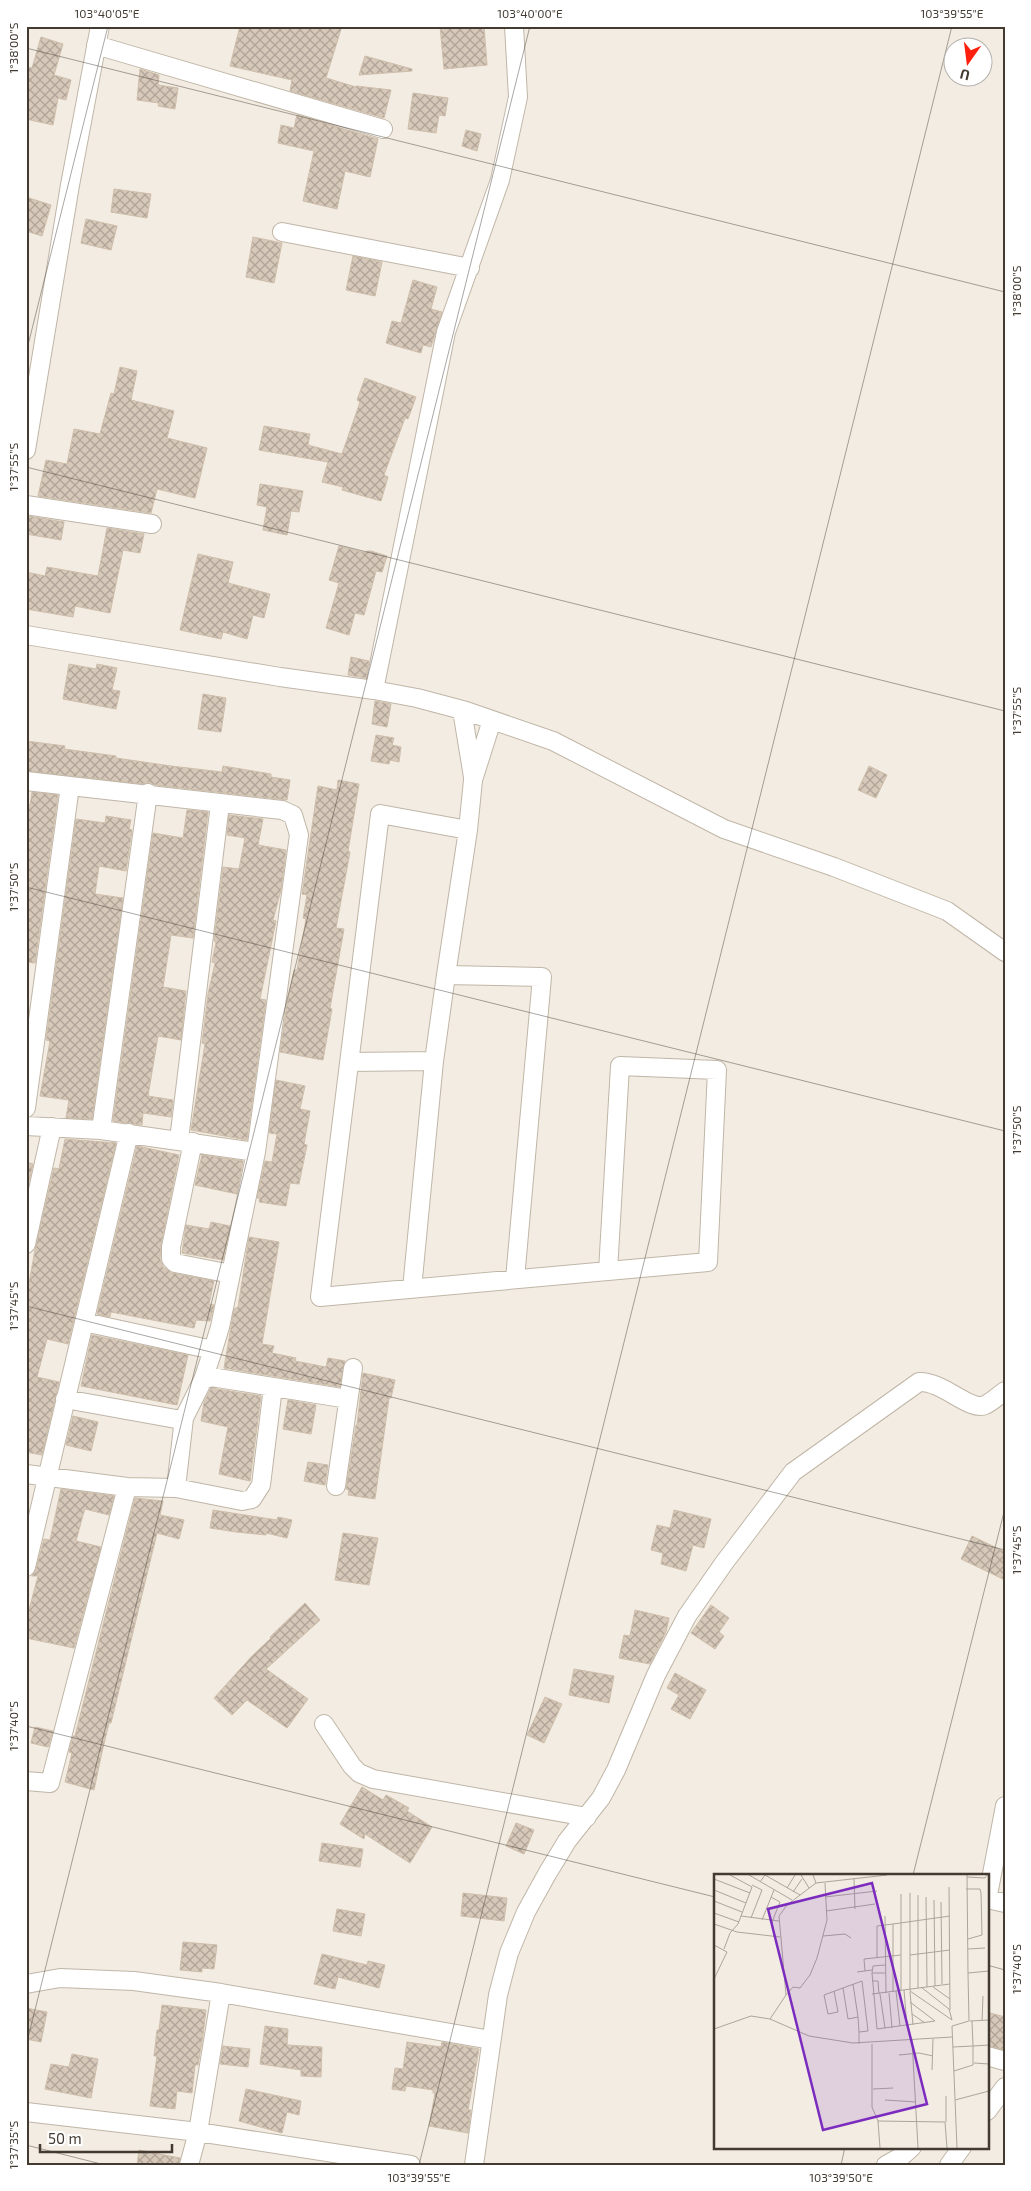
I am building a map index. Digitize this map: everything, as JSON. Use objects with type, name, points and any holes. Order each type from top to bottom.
[{"type":"street","points":[[26,450],[70,185],[100,26]]},
{"type":"street","points":[[374,690],[446,332],[500,180],[518,97],[514,26]]},
{"type":"street","points":[[96,45],[383,129]]},
{"type":"street","points":[[282,232],[470,268]]},
{"type":"street","points":[[26,506],[152,524]]},
{"type":"street","points":[[26,635],[280,677],[374,690],[417,698],[462,710],[553,741],[724,829],[834,867],[947,911],[1005,952]]},
{"type":"street","points":[[462,710],[474,780]]},
{"type":"street","points":[[412,1289],[434,1061],[446,975],[474,780],[492,720]]},
{"type":"street","points":[[26,780],[282,810],[293,815],[299,835],[256,1152],[213,1350],[203,1380],[184,1418],[176,1488]]},
{"type":"street","points":[[26,1108],[70,786]]},
{"type":"street","points":[[100,1130],[148,793]]},
{"type":"street","points":[[220,804],[186,1141],[171,1247],[172,1259],[176,1263],[231,1274]]},
{"type":"street","points":[[468,830],[380,814],[320,1297],[708,1262],[717,1070],[620,1066],[608,1271]]},
{"type":"street","points":[[446,975],[542,977],[515,1279]]},
{"type":"street","points":[[350,1062],[434,1061]]},
{"type":"street","points":[[26,1126],[129,1133],[256,1152]]},
{"type":"street","points":[[26,1244],[52,1127]]},
{"type":"street","points":[[26,1567],[129,1133]]},
{"type":"street","points":[[84,1322],[213,1350]]},
{"type":"street","points":[[336,1486],[353,1368]]},
{"type":"street","points":[[203,1380],[211,1378],[273,1386],[348,1399]]},
{"type":"street","points":[[474,2165],[498,1995],[508,1953],[526,1912],[568,1842],[587,1818],[616,1770],[656,1675],[687,1616],[724,1563],[793,1472],[919,1382],[940,1386],[973,1406],[984,1406],[1005,1391]]},
{"type":"street","points":[[26,1474],[127,1487],[176,1488],[242,1501],[252,1499],[261,1485],[273,1386]]},
{"type":"street","points":[[65,1399],[176,1419],[184,1418]]},
{"type":"street","points":[[26,1781],[50,1783],[127,1487]]},
{"type":"street","points":[[324,1724],[352,1766],[359,1773],[373,1779],[587,1818]]},
{"type":"street","points":[[988,1894],[1005,1806]]},
{"type":"street","points":[[988,1899],[1005,1903]]},
{"type":"street","points":[[26,1984],[60,1978],[134,1981],[221,1993],[491,2040]]},
{"type":"street","points":[[190,2165],[198,2132],[221,1993]]},
{"type":"street","points":[[988,2056],[1005,2061]]},
{"type":"street","points":[[988,2110],[1005,2087]]},
{"type":"street","points":[[26,2112],[198,2132],[411,2165]]},
{"type":"street","points":[[886,2165],[902,2156],[911,2148]]},
{"type":"street","points":[[949,2165],[961,2148]]},
{"type":"building","points":[[240,26],[342,26],[326,78],[356,87],[391,90],[384,118],[290,91],[292,80],[230,66]]},
{"type":"building","points":[[440,26],[484,26],[487,65],[444,69]]},
{"type":"building","points":[[41,37],[63,44],[54,75],[71,80],[66,100],[58,98],[53,125],[26,119],[26,67],[32,68]]},
{"type":"building","points":[[365,56],[412,69],[412,71],[359,75]]},
{"type":"building","points":[[140,69],[159,75],[158,85],[178,88],[175,109],[158,106],[159,103],[137,100]]},
{"type":"building","points":[[413,93],[448,98],[445,116],[439,115],[436,133],[408,129]]},
{"type":"building","points":[[297,115],[378,139],[370,177],[345,171],[337,209],[303,201],[314,151],[278,143],[281,125],[294,128]]},
{"type":"building","points":[[466,130],[481,134],[477,151],[462,146]]},
{"type":"building","points":[[114,189],[151,194],[147,218],[111,212]]},
{"type":"building","points":[[26,197],[51,205],[42,236],[26,231]]},
{"type":"building","points":[[86,219],[117,226],[111,250],[81,243]]},
{"type":"building","points":[[253,237],[282,243],[274,283],[246,277]]},
{"type":"building","points":[[353,256],[382,262],[375,296],[346,290]]},
{"type":"building","points":[[413,280],[437,287],[431,309],[442,312],[431,347],[423,345],[421,353],[386,343],[392,321],[401,323]]},
{"type":"building","points":[[120,367],[137,371],[131,400],[174,411],[167,438],[207,448],[195,498],[157,489],[151,513],[38,496],[46,460],[67,464],[74,429],[100,434],[111,393],[114,394]]},
{"type":"building","points":[[365,378],[416,397],[408,419],[405,418],[384,475],[388,477],[381,501],[342,490],[343,487],[322,482],[328,462],[259,450],[264,426],[310,434],[308,445],[342,454],[360,402],[357,400]]},
{"type":"building","points":[[260,484],[303,491],[299,512],[291,511],[287,535],[263,530],[267,507],[257,505]]},
{"type":"building","points":[[28,516],[64,522],[61,540],[26,534]]},
{"type":"building","points":[[107,528],[144,534],[140,553],[123,550],[110,613],[75,606],[73,617],[26,609],[26,572],[45,576],[47,567],[98,576]]},
{"type":"building","points":[[339,546],[366,553],[371,551],[387,556],[382,572],[376,571],[364,615],[355,613],[349,635],[326,628],[339,583],[329,580]]},
{"type":"building","points":[[198,554],[233,562],[228,583],[270,594],[264,618],[253,615],[247,639],[223,632],[221,639],[180,630]]},
{"type":"building","points":[[351,657],[369,661],[366,678],[348,675]]},
{"type":"building","points":[[69,664],[96,669],[97,664],[117,668],[112,690],[120,691],[116,709],[63,699]]},
{"type":"building","points":[[203,694],[226,698],[221,732],[198,729]]},
{"type":"building","points":[[375,701],[391,704],[387,727],[372,724]]},
{"type":"building","points":[[376,735],[394,738],[392,745],[401,747],[399,762],[390,760],[389,764],[371,761]]},
{"type":"building","points":[[26,741],[65,746],[64,749],[171,766],[222,772],[223,766],[271,774],[271,777],[290,780],[287,800],[155,785],[149,782],[143,784],[26,771]]},
{"type":"building","points":[[869,766],[887,775],[876,798],[858,790]]},
{"type":"building","points":[[338,780],[359,784],[348,851],[350,852],[336,928],[344,929],[323,1060],[280,1052],[287,1004],[294,970],[297,970],[306,919],[303,918],[307,895],[302,894],[318,786],[337,790]]},
{"type":"building","points":[[32,792],[58,795],[35,963],[26,962],[26,805],[30,805]]},
{"type":"building","points":[[187,810],[208,812],[193,938],[171,935],[163,987],[186,991],[181,1040],[158,1036],[148,1096],[173,1100],[171,1117],[143,1113],[142,1125],[113,1121],[153,833],[183,838]]},
{"type":"building","points":[[229,815],[263,819],[258,845],[286,850],[281,890],[273,920],[276,921],[260,999],[266,1000],[247,1140],[191,1130],[205,1044],[202,1043],[208,994],[215,963],[212,962],[216,942],[214,941],[223,867],[239,869],[245,838],[227,835]]},
{"type":"building","points":[[106,816],[131,820],[129,829],[132,830],[126,871],[99,866],[95,894],[123,898],[92,1119],[66,1118],[69,1100],[40,1096],[50,1041],[46,1040],[76,819],[105,823]]},
{"type":"building","points":[[276,1080],[305,1086],[300,1109],[310,1111],[304,1144],[307,1145],[299,1184],[290,1183],[286,1206],[259,1202],[260,1198],[257,1198],[265,1161],[272,1162],[277,1134],[269,1133]]},
{"type":"building","points":[[65,1139],[116,1143],[68,1344],[47,1339],[37,1377],[59,1382],[42,1455],[26,1452],[26,1300],[35,1250],[54,1168],[59,1169]]},
{"type":"building","points":[[137,1146],[179,1155],[161,1245],[160,1259],[163,1267],[172,1273],[214,1281],[209,1304],[214,1305],[210,1321],[196,1320],[194,1328],[111,1312],[110,1317],[97,1314]]},
{"type":"building","points":[[202,1155],[243,1161],[237,1194],[195,1185]]},
{"type":"building","points":[[26,1162],[33,1164],[26,1194]]},
{"type":"building","points":[[211,1222],[230,1226],[223,1260],[182,1253],[186,1225],[209,1229]]},
{"type":"building","points":[[249,1237],[279,1242],[262,1344],[274,1346],[272,1353],[296,1358],[295,1361],[326,1367],[328,1358],[345,1361],[340,1387],[224,1368],[234,1309],[238,1307]]},
{"type":"building","points":[[92,1335],[188,1355],[177,1405],[81,1386]]},
{"type":"building","points":[[363,1373],[395,1380],[391,1398],[389,1398],[375,1499],[348,1495],[349,1490],[346,1489],[357,1425]]},
{"type":"building","points":[[211,1388],[261,1396],[250,1481],[219,1474],[228,1427],[201,1421],[204,1402]]},
{"type":"building","points":[[288,1400],[316,1405],[311,1434],[283,1429]]},
{"type":"building","points":[[73,1416],[98,1422],[91,1451],[66,1445]]},
{"type":"building","points":[[308,1462],[328,1465],[325,1485],[304,1481]]},
{"type":"building","points":[[61,1489],[114,1496],[109,1515],[85,1509],[76,1541],[101,1547],[74,1648],[26,1638],[26,1621],[38,1576],[32,1576],[36,1569],[44,1539],[50,1540]]},
{"type":"building","points":[[135,1498],[163,1501],[160,1515],[184,1520],[179,1539],[157,1533],[94,1790],[65,1782],[72,1753],[69,1752],[73,1736],[75,1736]]},
{"type":"building","points":[[213,1510],[277,1520],[278,1517],[292,1520],[287,1538],[266,1533],[266,1535],[236,1532],[210,1528]]},
{"type":"building","points":[[674,1510],[711,1519],[704,1548],[693,1545],[686,1571],[661,1564],[663,1553],[651,1550],[657,1525],[670,1528]]},
{"type":"building","points":[[343,1533],[378,1538],[369,1585],[335,1580]]},
{"type":"building","points":[[972,1536],[1005,1552],[1005,1580],[961,1559]]},
{"type":"building","points":[[305,1603],[320,1620],[266,1669],[308,1699],[287,1728],[247,1700],[232,1715],[214,1698],[270,1637]]},
{"type":"building","points":[[711,1605],[729,1618],[719,1632],[724,1636],[715,1649],[691,1633]]},
{"type":"building","points":[[635,1610],[669,1618],[666,1632],[650,1664],[619,1658],[624,1635],[630,1636]]},
{"type":"building","points":[[574,1669],[614,1676],[609,1703],[569,1695]]},
{"type":"building","points":[[675,1673],[706,1690],[690,1719],[671,1709],[679,1695],[667,1688]]},
{"type":"building","points":[[545,1697],[562,1704],[544,1743],[527,1735]]},
{"type":"building","points":[[35,1727],[53,1731],[48,1747],[31,1743]]},
{"type":"building","points":[[362,1787],[383,1800],[386,1795],[409,1808],[407,1811],[432,1827],[410,1863],[365,1834],[364,1839],[340,1824]]},
{"type":"building","points":[[516,1823],[534,1830],[524,1854],[506,1846]]},
{"type":"building","points":[[322,1843],[363,1849],[360,1867],[319,1861]]},
{"type":"building","points":[[463,1893],[507,1898],[504,1921],[461,1916]]},
{"type":"building","points":[[337,1909],[365,1914],[361,1936],[333,1931]]},
{"type":"building","points":[[183,1942],[217,1945],[214,1969],[202,1968],[202,1972],[180,1970]]},
{"type":"building","points":[[322,1954],[367,1965],[368,1961],[385,1965],[379,1988],[338,1977],[335,1989],[314,1984]]},
{"type":"building","points":[[162,2005],[206,2010],[198,2065],[195,2065],[192,2093],[177,2091],[175,2109],[150,2106],[157,2056],[154,2056],[157,2030],[159,2030]]},
{"type":"building","points":[[26,2008],[47,2012],[41,2042],[26,2039]]},
{"type":"building","points":[[990,2013],[1005,2017],[1005,2050],[988,2046]]},
{"type":"building","points":[[265,2026],[288,2029],[287,2045],[322,2047],[321,2077],[301,2076],[301,2070],[260,2064]]},
{"type":"building","points":[[407,2042],[441,2047],[442,2042],[479,2049],[468,2110],[471,2110],[468,2133],[429,2126],[435,2093],[433,2093],[433,2090],[406,2086],[405,2091],[392,2089],[395,2068],[403,2069]]},
{"type":"building","points":[[223,2046],[250,2049],[248,2067],[220,2064]]},
{"type":"building","points":[[72,2054],[98,2059],[91,2098],[45,2089],[51,2064],[69,2067]]},
{"type":"building","points":[[246,2089],[301,2101],[299,2115],[287,2112],[282,2133],[239,2121]]},
{"type":"building","points":[[139,2150],[180,2158],[179,2165],[137,2165]]}]
